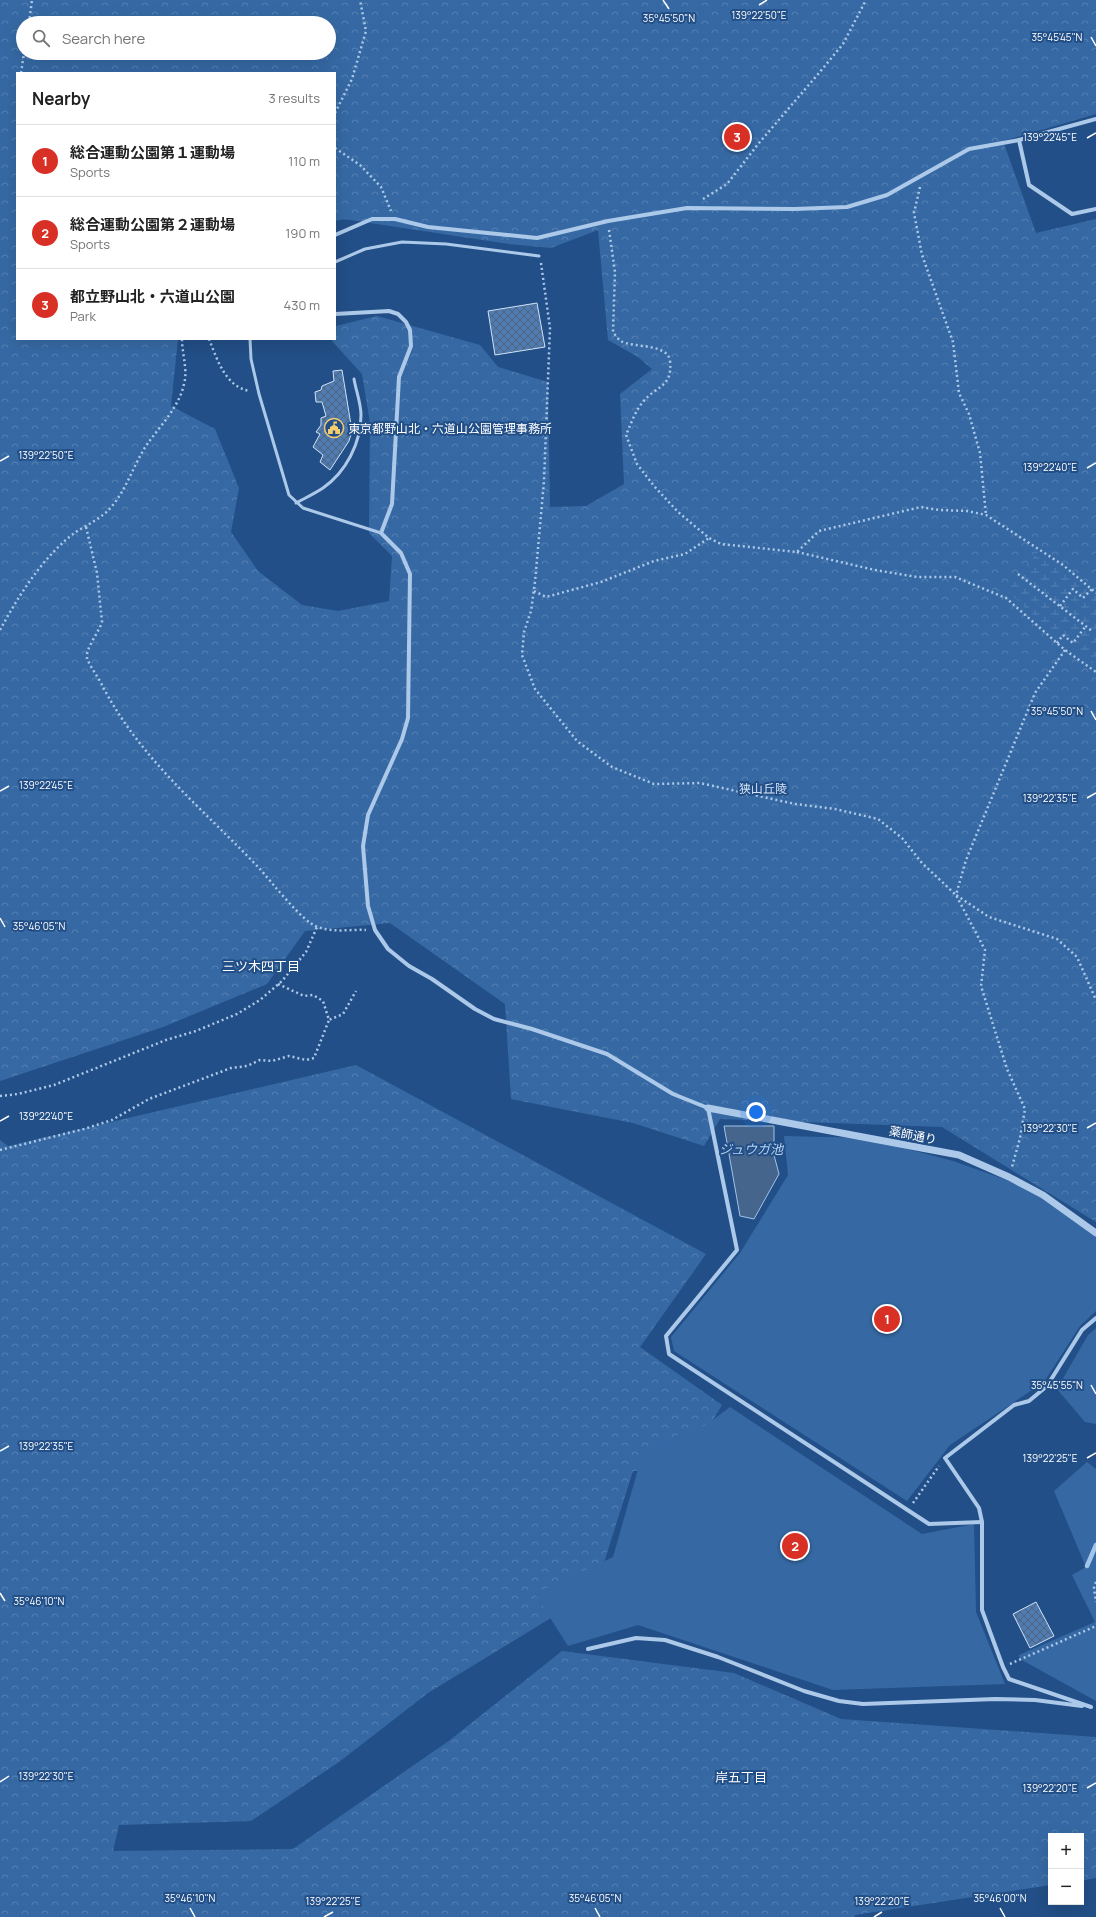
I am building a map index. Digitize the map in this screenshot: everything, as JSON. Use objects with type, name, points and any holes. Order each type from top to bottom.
[{"type":"street","points":[[336,235],[372,219],[395,218],[442,228],[537,238],[608,221],[687,208],[795,209],[847,207],[887,195],[969,149],[1019,140],[1096,119]]},
{"type":"street","points":[[1019,140],[1029,185],[1072,214],[1096,209]]},
{"type":"street","points":[[336,314],[389,311],[402,318],[410,330],[411,346],[399,377],[392,504],[381,533],[401,553],[410,574],[408,718],[402,738],[368,815],[363,846],[368,906],[375,930],[388,949],[409,966],[432,979],[475,1009],[494,1019],[532,1029],[607,1054],[674,1094],[708,1108],[737,1250],[666,1336],[669,1354],[929,1524],[982,1522]]},
{"type":"street","name":"薬師通り","points":[[708,1108],[959,1155],[1009,1177],[1043,1195],[1096,1233]]},
{"type":"street","points":[[1091,1707],[1009,1679],[1003,1667],[982,1610],[982,1522],[979,1508],[945,1458],[1014,1405],[1029,1401],[1047,1386],[1082,1330],[1096,1318]]},
{"type":"street","points":[[588,1649],[636,1638],[665,1640],[711,1655],[804,1692],[839,1701],[862,1704],[995,1699],[1035,1700],[1096,1708]]},
{"type":"lane","points":[[336,262],[365,249],[402,242],[446,244],[539,256]]},
{"type":"lane","points":[[250,340],[251,359],[259,394],[289,496],[302,508],[381,533]]},
{"type":"lane","points":[[296,503],[322,488],[337,476],[355,448],[360,433],[361,414],[354,379]]},
{"type":"path","points":[[30,16],[32,0]]},
{"type":"path","points":[[336,110],[352,80],[366,31],[360,0]]},
{"type":"path","points":[[687,208],[727,184],[759,143],[843,44],[866,0]]},
{"type":"path","points":[[21,72],[23,60]]},
{"type":"path","points":[[336,149],[360,165],[381,187],[395,218]]},
{"type":"path","points":[[926,174],[918,192],[914,213],[922,255],[953,342],[959,393],[969,414],[980,453],[986,515]]},
{"type":"path","points":[[608,221],[615,272],[613,332],[622,342],[646,346],[663,352],[670,359],[671,371],[665,383],[643,401],[626,435],[637,464],[654,486],[678,512],[709,538],[721,544],[796,552],[889,573],[917,577],[955,577],[1006,598],[1065,650],[1096,672]]},
{"type":"path","points":[[539,256],[550,328],[544,481],[534,591],[531,611],[524,632],[522,655],[535,689],[577,741],[612,767],[654,784],[700,783],[795,804],[835,809],[878,819],[902,838],[922,863],[956,895],[989,917],[1057,939],[1077,957],[1096,1000]]},
{"type":"path","points":[[0,630],[19,598],[45,561],[71,535],[86,527],[107,512],[113,506],[128,483],[144,450],[173,410],[182,393],[185,376],[182,340]]},
{"type":"path","points":[[209,340],[221,370],[240,389],[259,394]]},
{"type":"path","points":[[796,552],[819,531],[921,507],[939,510],[967,511],[986,515],[1063,565],[1096,593]]},
{"type":"path","points":[[86,527],[97,573],[102,622],[100,630],[88,648],[88,658],[111,701],[130,732],[160,769],[241,849],[301,915],[317,927],[335,930],[375,930]]},
{"type":"path","points":[[534,591],[546,597],[601,582],[654,561],[685,554],[709,538]]},
{"type":"path","points":[[1018,574],[1092,631]]},
{"type":"path","points":[[1060,606],[1073,589],[1083,598],[1092,589]]},
{"type":"path","points":[[1057,643],[1063,635],[1074,643],[1085,627]]},
{"type":"path","points":[[1009,1177],[1020,1138],[1025,1108],[1007,1069],[981,986],[986,950],[956,895],[968,853],[1035,693],[1065,650]]},
{"type":"path","points":[[0,1096],[18,1094],[54,1085],[166,1040],[196,1031],[237,1014],[260,1000],[278,984],[306,952],[317,927]]},
{"type":"path","points":[[0,1150],[84,1129],[112,1120],[149,1099],[231,1068],[246,1066],[260,1060],[272,1061],[289,1056],[306,1060],[314,1058],[329,1020],[323,1001],[313,995],[304,996],[278,984]]},
{"type":"path","points":[[329,1020],[343,1014],[356,991]]},
{"type":"path","points":[[916,1498],[945,1458]]},
{"type":"path","points":[[1096,1582],[1094,1588],[1096,1602]]},
{"type":"path","points":[[1003,1667],[1096,1626]]},
{"type":"green space","name":"狭山丘陵","points":[[0,0],[1096,0],[1096,114],[1003,141],[1036,233],[1096,219],[1096,1222],[942,1127],[720,1119],[704,1146],[633,1123],[511,1099],[505,1004],[390,923],[305,931],[267,984],[163,1027],[0,1081]],"holes":[[[16,72],[336,72],[336,221],[344,219],[509,244],[551,248],[598,230],[608,340],[638,357],[652,369],[620,394],[624,484],[586,506],[550,507],[548,382],[498,367],[480,345],[377,316],[336,326],[336,340],[332,341],[362,374],[370,423],[369,533],[392,556],[389,601],[338,611],[302,605],[258,571],[231,532],[239,488],[215,429],[171,406],[178,340],[16,340]]]},
{"type":"green space","points":[[1038,552],[1096,593],[1096,664],[1055,635],[1006,590]]},
{"type":"green space","points":[[356,1065],[706,1254],[640,1347],[722,1405],[684,1468],[633,1471],[595,1591],[428,1693],[339,1762],[251,1821],[119,1825],[113,1851],[293,1849],[450,1740],[562,1651],[734,1673],[841,1719],[1096,1737],[1096,1878],[1084,1880],[1084,1833],[1048,1833],[1048,1885],[855,1915],[855,1917],[0,1917],[0,1140],[8,1146]]},
{"type":"green space","points":[[784,1136],[866,1138],[953,1161],[1035,1190],[1096,1229],[1096,1311],[1080,1326],[1044,1382],[950,1445],[907,1501],[674,1351],[671,1337],[740,1253],[788,1175]]},
{"type":"green space","points":[[1096,1328],[1096,1424],[1085,1422],[1057,1389],[1088,1335]]},
{"type":"green space","points":[[730,1407],[922,1534],[974,1524],[976,1612],[1005,1684],[833,1690],[638,1625],[568,1646],[535,1594],[613,1557],[644,1448],[706,1425]]},
{"type":"green space","points":[[1087,1462],[1096,1469],[1096,1701],[1020,1659],[1019,1655],[1095,1622],[1072,1575],[1086,1567],[1054,1491]]},
{"type":"water","name":"ジュウガ池","points":[[724,1126],[774,1126],[774,1155],[779,1174],[754,1219],[740,1216]]},
{"type":"building","points":[[537,303],[545,347],[495,355],[488,311]]},
{"type":"building","name":"東京都野山北・六道山公園管理事務所","points":[[342,370],[352,431],[349,441],[330,470],[320,462],[323,455],[313,447],[320,434],[316,432],[321,425],[321,418],[326,416],[322,402],[316,402],[315,392],[321,390],[322,386],[334,381],[333,371]]},
{"type":"building","points":[[1036,1602],[1054,1636],[1030,1648],[1013,1614]]},
{"type":"waterway","points":[[1087,1566],[1096,1545]]},
{"type":"place","name":"都立野山北・六道山公園","points":[[737,137]]},
{"type":"place","name":"東京都野山北・六道山公園管理事務所","points":[[334,428]]},
{"type":"place","name":"総合運動公園第１運動場","points":[[887,1319]]},
{"type":"place","name":"総合運動公園第２運動場","points":[[795,1546]]},
{"type":"district","name":"三ツ木四丁目","points":[[261,966]]},
{"type":"district","name":"岸五丁目","points":[[741,1777]]}]
